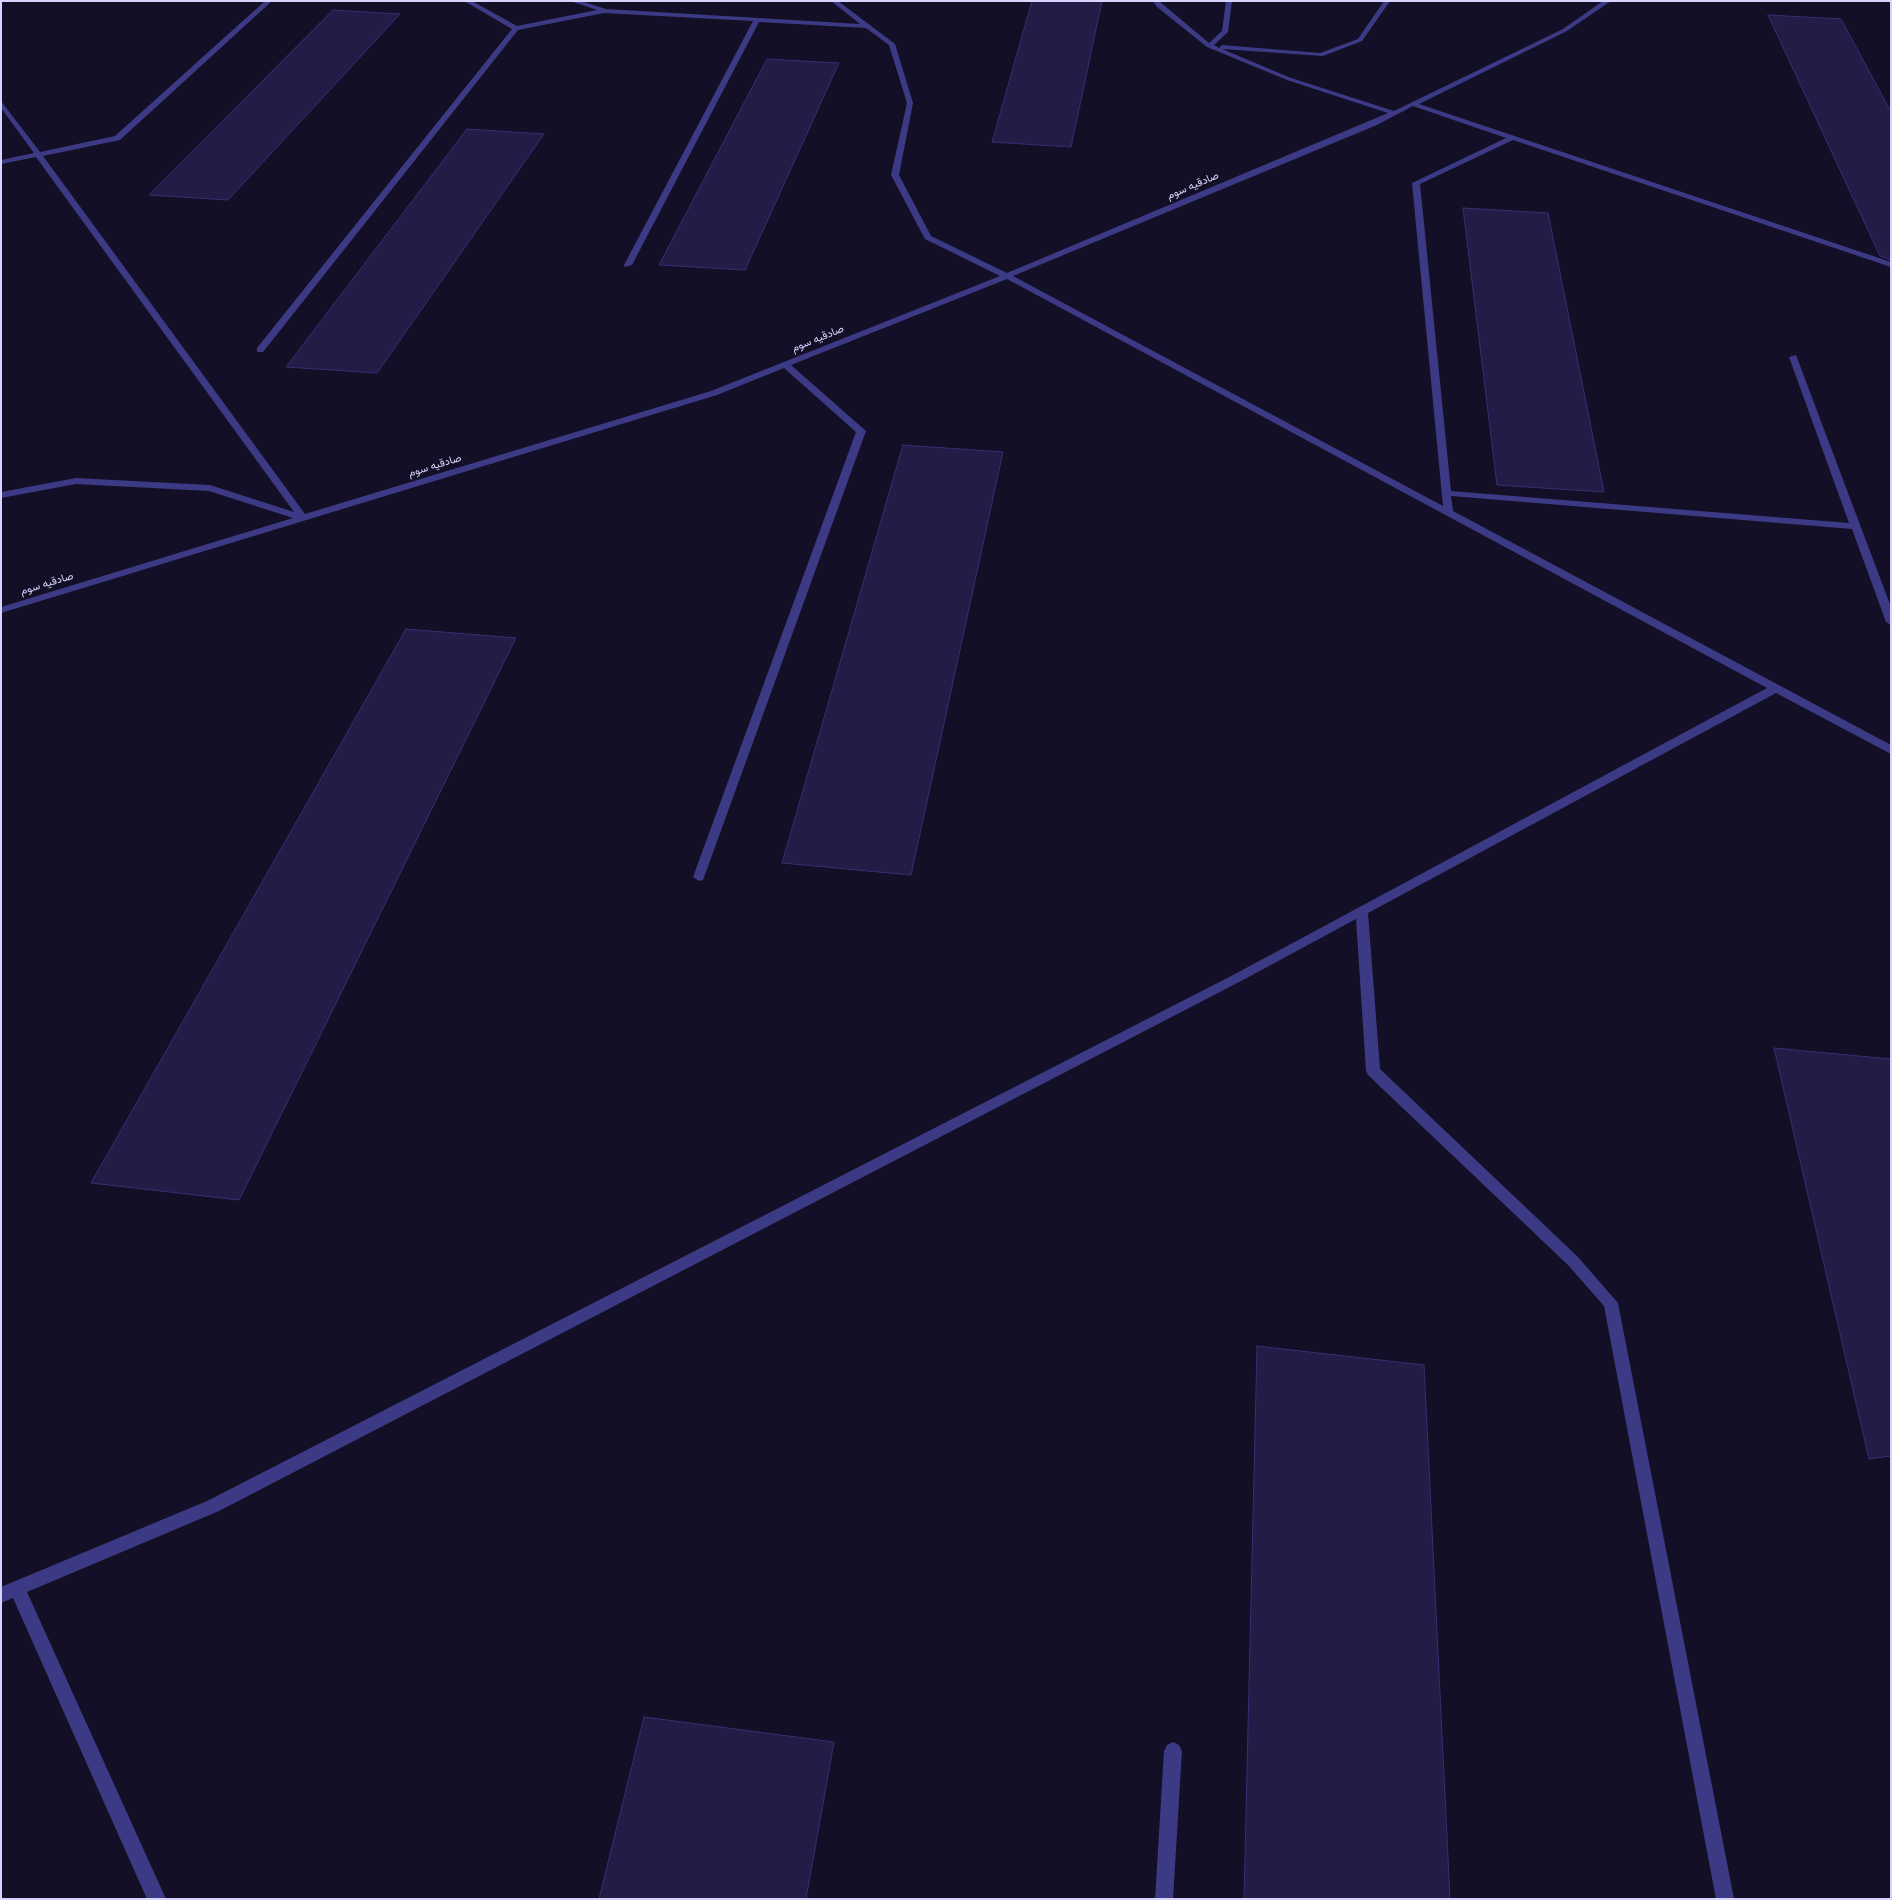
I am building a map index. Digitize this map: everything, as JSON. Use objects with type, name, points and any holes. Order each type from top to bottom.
[{"type":"street","points":[[1,162],[117,138],[269,1]]},
{"type":"street","points":[[467,1],[516,28],[606,11]]},
{"type":"street","points":[[573,1],[606,11],[868,26]]},
{"type":"street","points":[[834,1],[892,44],[910,103],[895,175],[928,237],[1007,276],[1891,750]]},
{"type":"street","points":[[1156,1],[1159,6],[1209,46],[1288,79],[1394,113]]},
{"type":"street","points":[[1209,46],[1225,32],[1229,1]]},
{"type":"street","points":[[1209,46],[1321,55],[1360,40],[1387,1]]},
{"type":"street","points":[[1591,1],[1606,3]]},
{"type":"street","name":"صادقیه سوم","points":[[1,610],[714,393],[1007,276],[1394,113],[1565,30],[1606,3]]},
{"type":"street","points":[[628,265],[757,20]]},
{"type":"street","points":[[260,350],[516,28]]},
{"type":"street","points":[[1,103],[303,518]]},
{"type":"street","points":[[1413,104],[1891,266]]},
{"type":"street","points":[[1448,512],[1416,183],[1512,138]]},
{"type":"street","points":[[1793,357],[1891,622]]},
{"type":"street","points":[[699,877],[861,431],[785,364]]},
{"type":"street","points":[[1,495],[76,481],[210,488],[303,518]]},
{"type":"street","points":[[1446,493],[1854,526]]},
{"type":"street","points":[[157,1899],[9,1592],[214,1506],[1239,977],[1776,688]]},
{"type":"street","points":[[1362,911],[1373,1071],[1573,1261],[1611,1303],[1725,1899]]},
{"type":"street","points":[[1164,1899],[1173,1751]]},
{"type":"building","points":[[1032,1],[1102,1],[1071,147],[992,142]]},
{"type":"building","points":[[333,10],[400,14],[228,200],[149,195]]},
{"type":"building","points":[[1768,15],[1841,19],[1891,112],[1891,260],[1880,256]]},
{"type":"building","points":[[767,59],[839,63],[745,270],[659,265]]},
{"type":"building","points":[[467,129],[544,134],[377,373],[286,367]]},
{"type":"building","points":[[1463,208],[1548,213],[1604,492],[1497,485]]},
{"type":"building","points":[[903,445],[1003,452],[911,875],[782,863]]},
{"type":"building","points":[[406,629],[516,638],[239,1200],[91,1183]]},
{"type":"building","points":[[1774,1048],[1891,1059],[1891,1456],[1869,1459]]},
{"type":"building","points":[[1257,1346],[1424,1365],[1450,1899],[1244,1899]]},
{"type":"building","points":[[644,1717],[834,1742],[806,1899],[599,1899]]}]
